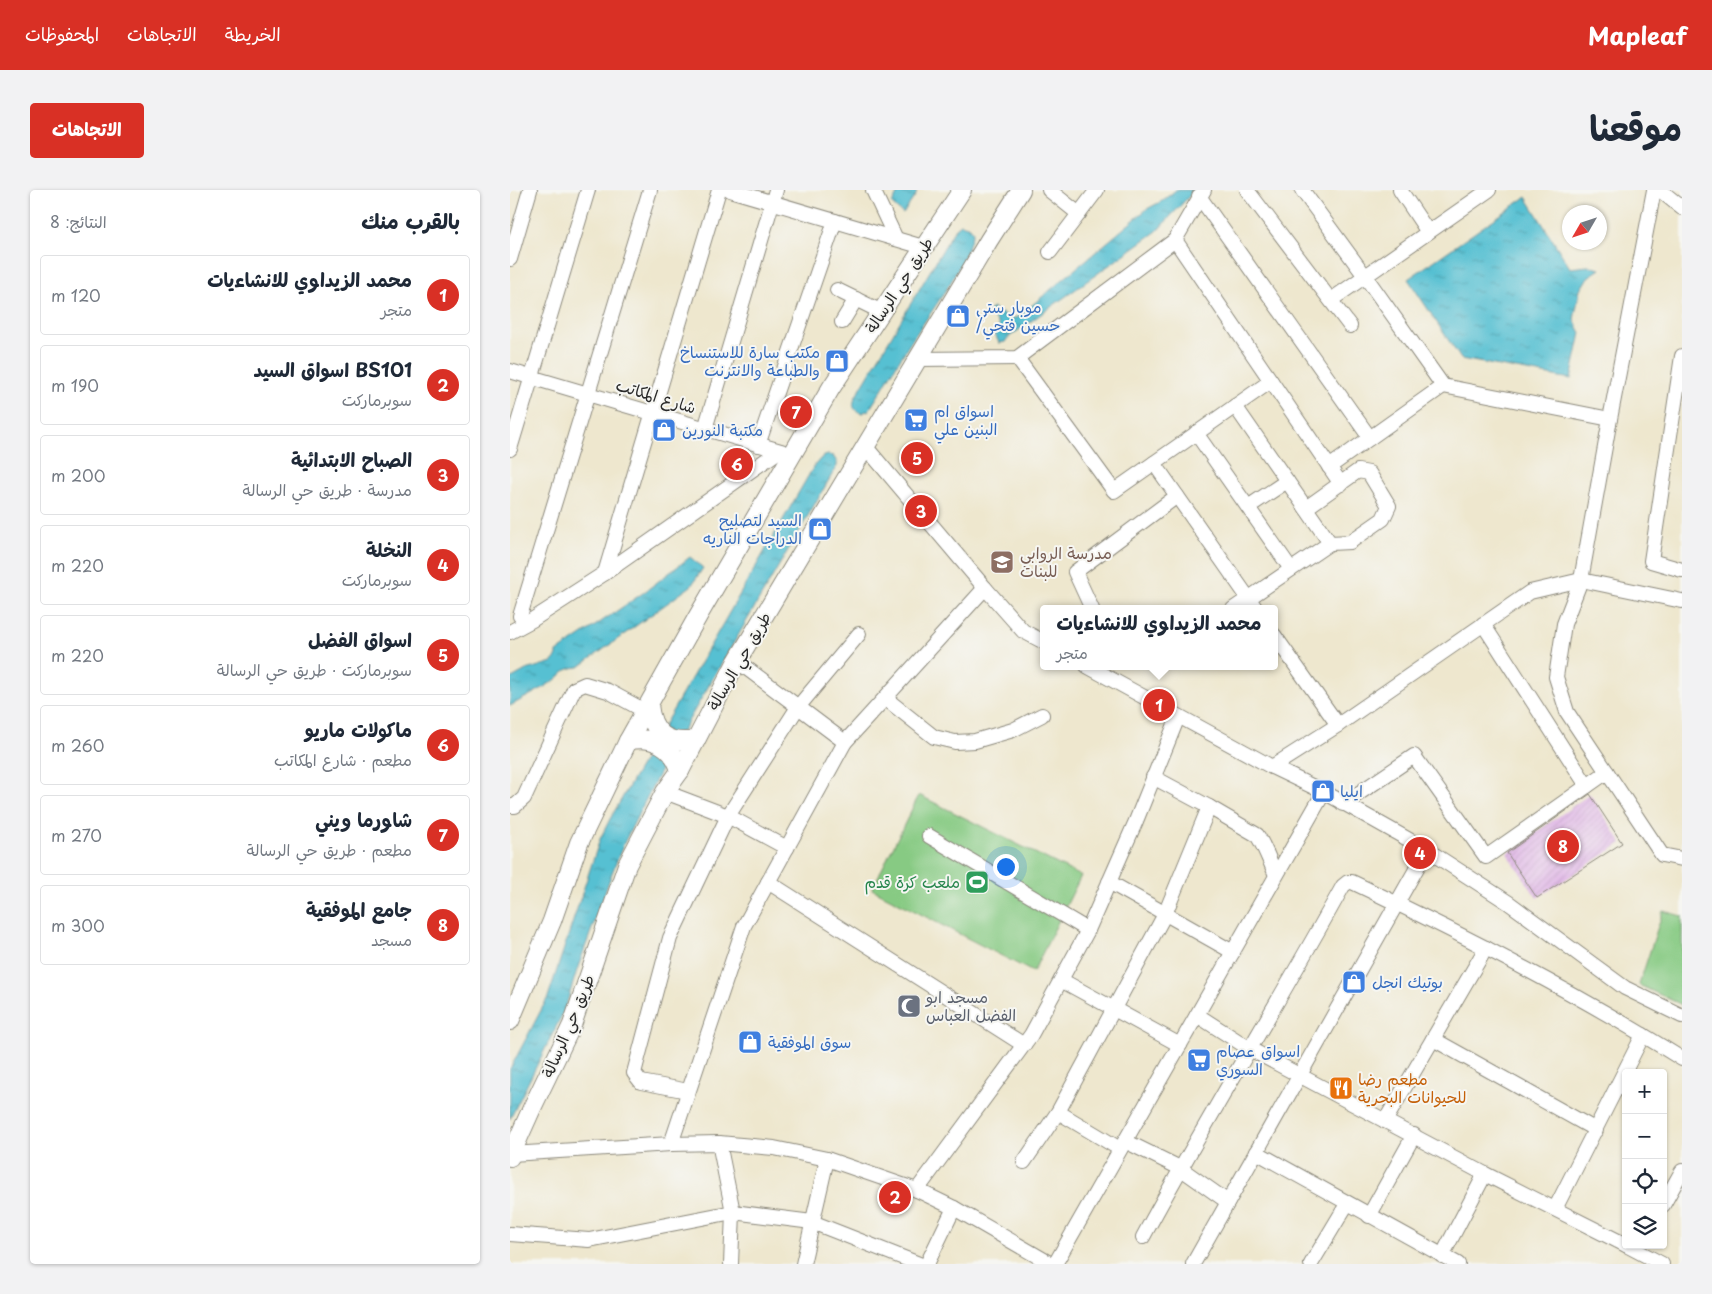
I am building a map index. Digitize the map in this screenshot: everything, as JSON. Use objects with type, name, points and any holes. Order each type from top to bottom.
[{"type":"main road","name":"طريق حي الرسالة","points":[[510,1021],[552,921],[579,843],[636,740],[703,608],[786,453],[962,190]]},
{"type":"main road","name":"طريق حي الرسالة","points":[[511,1156],[572,1025],[627,865],[678,764],[865,446],[1021,190]]},
{"type":"main road","points":[[649,713],[657,731],[676,741],[691,741]]},
{"type":"main road","points":[[636,740],[659,743],[666,747],[678,764]]},
{"type":"street","points":[[510,259],[530,190]]},
{"type":"street","points":[[510,449],[588,190]]},
{"type":"street","points":[[510,632],[521,616],[650,190]]},
{"type":"street","points":[[604,573],[720,190]]},
{"type":"street","points":[[730,190],[774,196],[835,221],[923,247]]},
{"type":"street","points":[[872,190],[896,239]]},
{"type":"street","points":[[1049,190],[1079,214]]},
{"type":"street","points":[[1050,252],[1097,190]]},
{"type":"street","points":[[1247,190],[1350,326]]},
{"type":"street","points":[[1302,190],[1366,276],[1443,386],[1610,419]]},
{"type":"street","points":[[1400,190],[1428,232]]},
{"type":"street","points":[[1654,190],[1581,580],[1564,624],[1556,677],[1567,712],[1662,855],[1682,859]]},
{"type":"street","points":[[1660,190],[1682,208]]},
{"type":"street","points":[[1330,300],[1486,191]]},
{"type":"street","points":[[919,359],[1017,358],[1175,240],[1202,193],[1370,438]]},
{"type":"street","points":[[704,429],[774,196]]},
{"type":"street","points":[[758,445],[835,221]]},
{"type":"street","points":[[1175,240],[1340,484]]},
{"type":"street","points":[[837,290],[882,312]]},
{"type":"street","points":[[842,322],[856,299]]},
{"type":"street","points":[[1682,356],[1651,561],[1682,570]]},
{"type":"street","points":[[1017,358],[1114,491],[1271,381]]},
{"type":"street","name":"شارع المكاتب","points":[[510,371],[786,453]]},
{"type":"street","points":[[1329,468],[1443,386]]},
{"type":"street","points":[[1235,406],[1330,543]]},
{"type":"street","points":[[1196,434],[1291,569]]},
{"type":"street","points":[[865,446],[1023,630],[1040,640]]},
{"type":"street","points":[[521,616],[604,573],[786,453]]},
{"type":"street","points":[[1154,463],[1252,603],[1291,569],[1330,543],[1350,542],[1383,519],[1389,506],[1369,473],[1358,471],[1306,508]]},
{"type":"street","points":[[1248,507],[1287,482]]},
{"type":"street","points":[[1090,605],[1075,572],[1176,496]]},
{"type":"street","points":[[1272,767],[1338,725],[1530,592],[1581,580],[1682,600]]},
{"type":"street","points":[[671,1144],[744,926],[845,742],[986,588]]},
{"type":"street","points":[[1483,624],[1587,786]]},
{"type":"street","points":[[688,1092],[641,1082],[634,1073],[670,938],[728,816],[798,707],[859,634]]},
{"type":"street","points":[[1278,640],[1338,725]]},
{"type":"street","points":[[737,661],[845,742]]},
{"type":"street","points":[[1094,670],[1272,767],[1324,792],[1427,850],[1509,902],[1625,988],[1682,1016]]},
{"type":"street","points":[[510,806],[515,806],[524,798],[574,689],[585,684],[608,691],[649,713]]},
{"type":"street","points":[[885,698],[934,737],[955,742],[975,741],[1013,730],[1042,715]]},
{"type":"street","points":[[917,1190],[1031,1035],[1088,930],[1178,717]]},
{"type":"street","points":[[1343,804],[1414,756],[1486,857],[1607,772]]},
{"type":"street","points":[[1153,778],[1257,835],[1262,842],[1276,876]]},
{"type":"street","points":[[665,792],[728,816],[787,848]]},
{"type":"street","points":[[511,1156],[671,1144],[719,1143],[774,1148],[826,1159],[917,1190],[954,1208],[1053,1264],[1324,792]]},
{"type":"street","points":[[1024,1162],[1058,1112],[1165,914],[1209,807]]},
{"type":"street","points":[[929,836],[1088,930]]},
{"type":"street","points":[[1193,1264],[1427,850]]},
{"type":"street","points":[[768,882],[1024,1045]]},
{"type":"street","points":[[1109,882],[1233,952]]},
{"type":"street","points":[[1143,1237],[1180,1168],[1250,1050],[1343,886],[1348,882],[1352,882],[1397,903],[1486,948],[1643,1035],[1682,1059]]},
{"type":"street","points":[[1385,1121],[1486,948]]},
{"type":"street","points":[[1061,980],[1180,1045]]},
{"type":"street","points":[[1197,1015],[1250,1050],[1485,1174],[1622,1242]]},
{"type":"street","points":[[1555,1209],[1643,1035]]},
{"type":"street","points":[[1433,1039],[1596,1130]]},
{"type":"street","points":[[1058,1112],[1123,1145],[1180,1168],[1228,1202]]},
{"type":"street","points":[[1368,1216],[1414,1135]]},
{"type":"street","points":[[719,1143],[733,1212],[731,1264]]},
{"type":"street","points":[[1256,1152],[1368,1216],[1458,1264]]},
{"type":"street","points":[[803,1264],[826,1159]]},
{"type":"street","points":[[1664,1204],[1682,1171]]},
{"type":"street","points":[[1442,1256],[1485,1174]]},
{"type":"street","points":[[1311,1264],[1347,1204]]},
{"type":"street","points":[[927,1264],[954,1208]]},
{"type":"street","points":[[510,1234],[589,1240],[733,1212],[812,1222],[919,1264]]},
{"type":"street","points":[[1636,1249],[1662,1264]]},
{"type":"green space","name":"ملعب كرة قدم","points":[[919,795],[1081,876],[1033,972],[872,889]]},
{"type":"green space","points":[[1663,911],[1682,916],[1682,1005],[1639,985]]},
{"type":"water","points":[[899,190],[914,190],[917,193],[903,214],[892,204]]},
{"type":"water","points":[[1176,190],[1195,190],[1157,231],[1009,337],[1005,342],[999,343],[995,334],[999,326],[996,320],[987,312],[993,308],[1011,319],[1018,317],[1147,209],[1162,201]]},
{"type":"water","points":[[1526,197],[1570,268],[1588,266],[1600,269],[1588,277],[1580,290],[1574,319],[1581,333],[1571,379],[1461,359],[1408,279]]},
{"type":"water","points":[[961,224],[970,227],[973,232],[962,262],[954,277],[869,410],[862,413],[859,412],[854,407],[856,396],[955,229]]},
{"type":"water","points":[[833,456],[837,466],[669,754],[624,843],[577,970],[565,1009],[510,1119],[510,1069],[548,997],[600,839],[814,466],[822,457]]},
{"type":"water","points":[[690,557],[703,568],[691,586],[579,667],[566,670],[547,685],[510,706],[510,679],[526,670],[552,662],[557,656],[557,652],[643,593]]},
{"type":"building","points":[[1590,794],[1622,843],[1537,898],[1507,853]]},
{"type":"place","name":"موبار ستي /حسين فتحي","points":[[958,316]]},
{"type":"place","name":"مكتب سارة للاستنساخ والطباعة والانترنت","points":[[837,361]]},
{"type":"place","name":"شاورما ويني","points":[[796,412]]},
{"type":"place","name":"اسواق ام البنين علي","points":[[916,420]]},
{"type":"place","name":"مكتبة النورين","points":[[664,430]]},
{"type":"place","name":"اسواق الفضل","points":[[917,458]]},
{"type":"place","name":"ماكولات ماريو","points":[[737,464]]},
{"type":"place","name":"الصباح الابتدائية","points":[[921,511]]},
{"type":"place","name":"السيد لتصليح الدراجات الناريه","points":[[820,529]]},
{"type":"place","name":"مدرسة الروابي للبنات","points":[[1002,562]]},
{"type":"place","name":"محمد الزيداوي للانشاءيات","points":[[1159,705]]},
{"type":"place","name":"ايليا","points":[[1323,791]]},
{"type":"place","name":"جامع الموفقية","points":[[1563,846]]},
{"type":"place","name":"النخلة","points":[[1420,853]]},
{"type":"place","name":"ملعب كرة قدم","points":[[977,882]]},
{"type":"place","name":"بوتيك انجل","points":[[1354,982]]},
{"type":"place","name":"مسجد ابو الفضل العباس","points":[[909,1006]]},
{"type":"place","name":"سوق الموفقية","points":[[750,1042]]},
{"type":"place","name":"اسواق عصام السوري","points":[[1199,1060]]},
{"type":"place","name":"مطعم رضا للحيوانات البحرية","points":[[1341,1088]]},
{"type":"place","name":"BS101 اسواق السيد","points":[[895,1197]]}]
